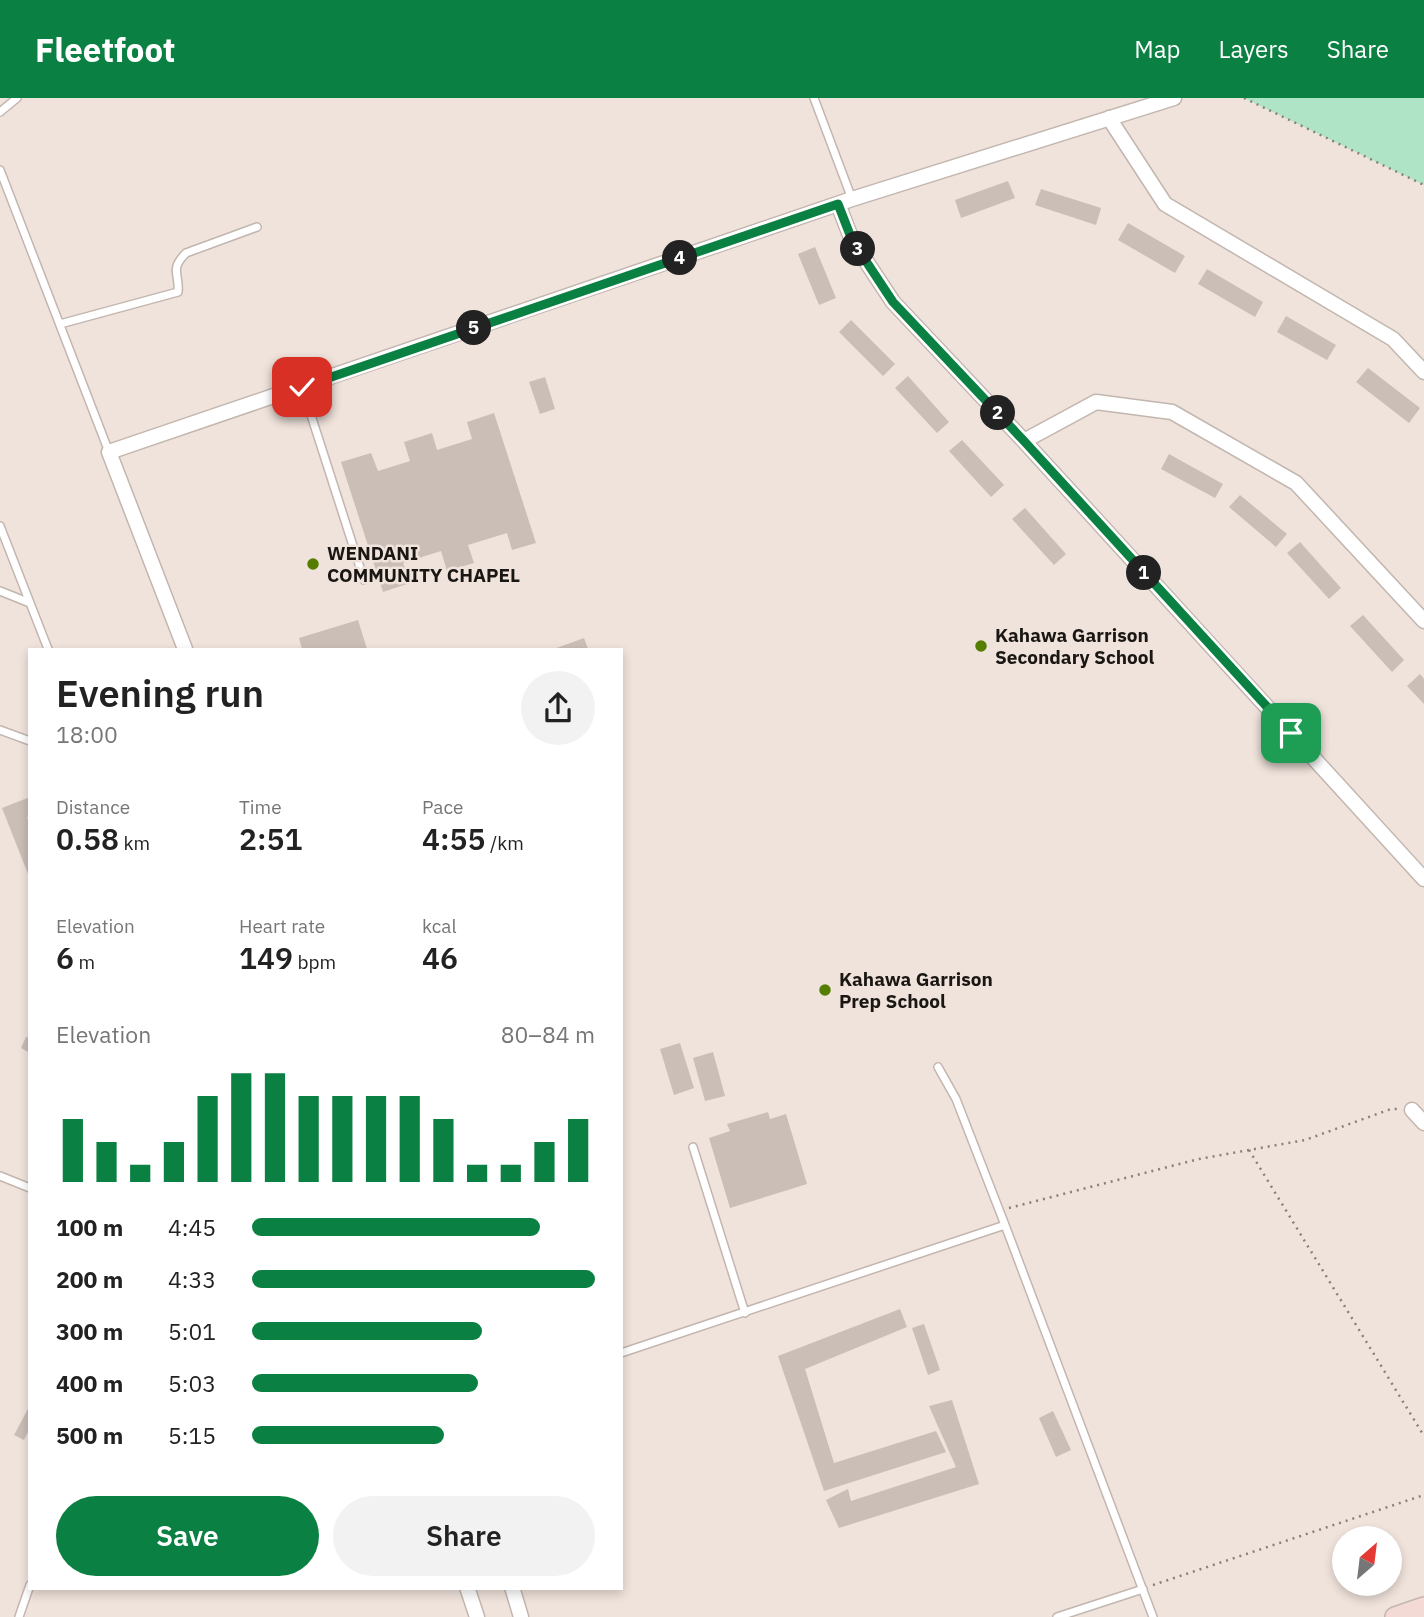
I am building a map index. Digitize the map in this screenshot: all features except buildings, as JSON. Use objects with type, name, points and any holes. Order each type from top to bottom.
[{"type":"main road","points":[[1395,1617],[1424,1607]]},
{"type":"street","points":[[185,648],[109,452],[845,201],[1174,98]]},
{"type":"street","points":[[1109,118],[1166,204],[1393,339],[1424,372]]},
{"type":"street","points":[[845,201],[852,240],[893,302],[1024,441],[1424,878]]},
{"type":"street","points":[[1024,441],[1096,402],[1172,412],[1296,483],[1424,621]]},
{"type":"street","points":[[1412,1110],[1424,1123]]},
{"type":"street","points":[[468,1590],[477,1617]]},
{"type":"street","points":[[513,1590],[521,1617]]},
{"type":"lane","points":[[0,112],[17,98]]},
{"type":"lane","points":[[814,98],[845,201]]},
{"type":"lane","points":[[0,170],[109,452]]},
{"type":"lane","points":[[60,324],[178,292],[176,269],[186,253],[257,227]]},
{"type":"lane","points":[[302,387],[364,580]]},
{"type":"lane","points":[[0,526],[47,648]]},
{"type":"lane","points":[[0,591],[30,603]]},
{"type":"lane","points":[[0,730],[28,740]]},
{"type":"lane","points":[[938,1067],[956,1099],[1153,1617]]},
{"type":"lane","points":[[693,1147],[745,1312]]},
{"type":"lane","points":[[0,1176],[28,1187]]},
{"type":"lane","points":[[623,1352],[1005,1225]]},
{"type":"lane","points":[[1057,1617],[1143,1589]]},
{"type":"lane","points":[[19,1617],[28,1590]]},
{"type":"path","points":[[1244,98],[1424,185]]},
{"type":"path","points":[[999,1210],[1199,1160],[1306,1140],[1391,1109],[1412,1110]]},
{"type":"path","points":[[1249,1150],[1424,1436]]},
{"type":"path","points":[[1143,1589],[1424,1495]]},
{"type":"green space","points":[[1244,98],[1424,98],[1424,185]]},
{"type":"place","name":"WENDANI COMMUNITY CHAPEL","points":[[313,564]]},
{"type":"place","name":"Kahawa Garrison Secondary School","points":[[981,646]]},
{"type":"place","name":"Kahawa Garrison Prep School","points":[[825,990]]},
{"type":"route","points":[[302,387],[838,204],[852,240],[893,302],[1291,733]]}]
